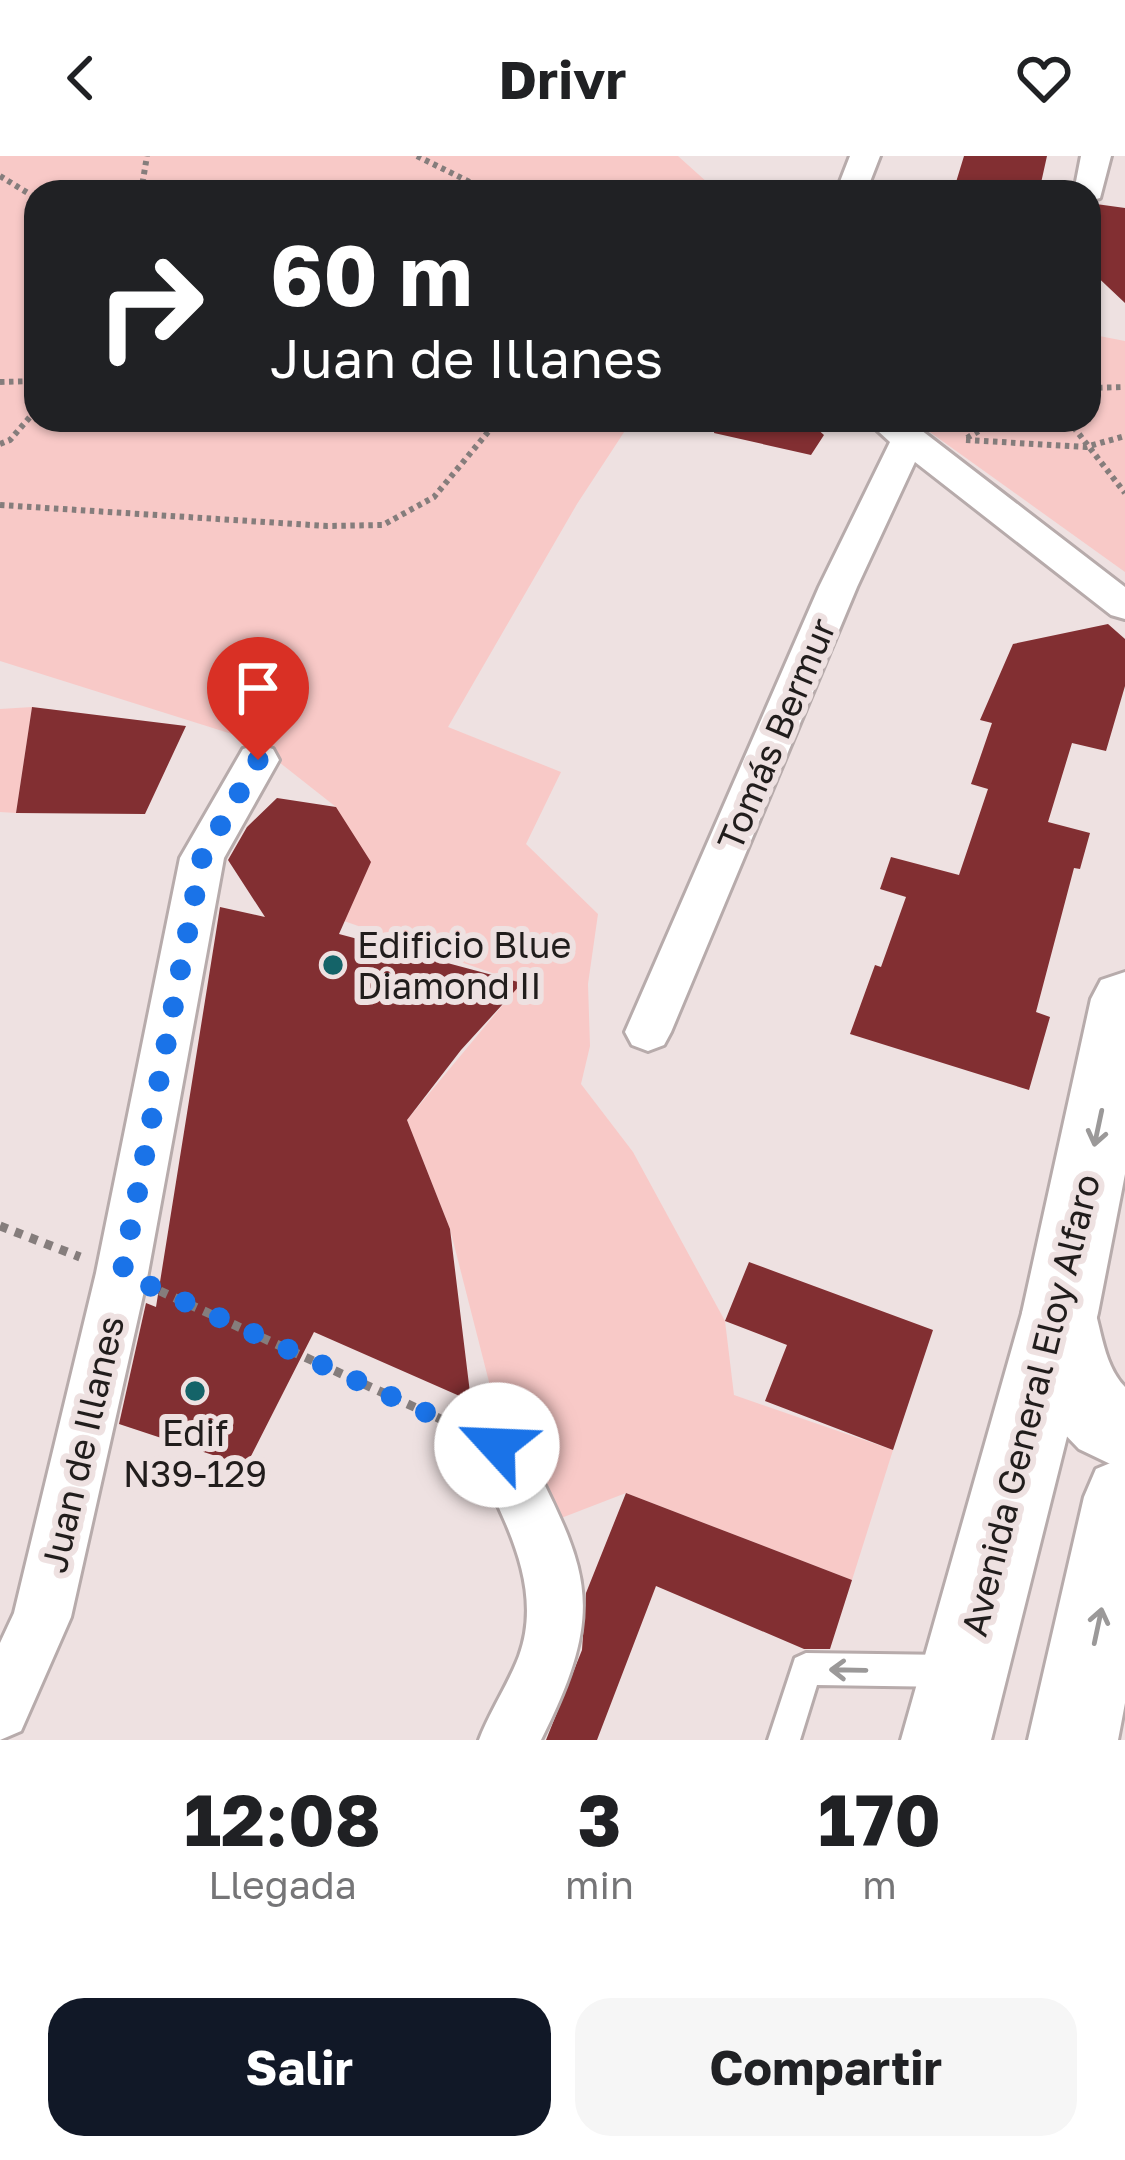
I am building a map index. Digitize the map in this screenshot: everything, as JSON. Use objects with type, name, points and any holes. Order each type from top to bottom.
[{"type":"main road","name":"Avenida General Eloy Alfaro","points":[[955,1706],[1060,1312],[1125,999]]},
{"type":"main road","points":[[1060,1312],[1073,1378],[1084,1404],[1125,1433]]},
{"type":"main road","points":[[1073,1740],[1125,1497]]},
{"type":"street","name":"Tomás Bermur","points":[[648,1032],[838,587],[895,432]]},
{"type":"street","points":[[900,432],[1125,606]]},
{"type":"street","name":"Juan de Illanes","points":[[2,1705],[42,1618],[122,1273],[202,858],[258,760]]},
{"type":"street","points":[[497,1445],[554,1577],[556,1627],[541,1673],[509,1740]]},
{"type":"lane","points":[[784,1740],[806,1669],[955,1706]]},
{"type":"path","points":[[417,156],[466,180]]},
{"type":"path","points":[[0,444],[24,424]]},
{"type":"path","points":[[0,505],[327,526],[382,525],[434,497],[488,432]]},
{"type":"path","points":[[1076,432],[1125,493]]},
{"type":"path","points":[[964,440],[1086,447],[1125,436]]},
{"type":"path","points":[[0,1226],[122,1273],[497,1445]]},
{"type":"shaded area","points":[[0,156],[678,156],[705,180],[24,180],[24,432],[624,432],[448,727],[561,772],[526,844],[598,914],[588,984],[590,1046],[581,1084],[633,1152],[725,1321],[734,1395],[893,1450],[852,1580],[626,1493],[556,1520],[500,1425],[450,1229],[407,1120],[521,983],[344,921],[336,807],[251,740],[0,661]]},
{"type":"shaded area","points":[[1101,336],[1125,341],[1125,572],[930,432],[1101,432]]},
{"type":"shaded area","points":[[32,707],[16,813],[0,812],[0,709]]},
{"type":"building","points":[[964,156],[1047,156],[1042,180],[957,180]]},
{"type":"building","points":[[1101,205],[1125,208],[1125,303],[1101,280]]},
{"type":"building","points":[[821,432],[824,435],[811,455],[714,433]]},
{"type":"building","points":[[1108,624],[1125,639],[1125,686],[1106,751],[1072,743],[1048,822],[1090,833],[1080,869],[1074,868],[1036,1012],[1050,1017],[1029,1090],[850,1034],[906,897],[880,889],[891,857],[959,875],[988,789],[971,784],[992,723],[980,720],[1013,644]]},
{"type":"building","points":[[32,707],[186,726],[145,814],[16,813]]},
{"type":"building","points":[[277,798],[336,807],[371,862],[339,934],[522,983],[461,1050],[407,1120],[450,1229],[471,1401],[314,1332],[246,1466],[119,1424],[146,1303],[156,1307],[220,907],[265,917],[228,860],[247,827]]},
{"type":"building","points":[[749,1262],[933,1330],[893,1450],[765,1401],[787,1345],[725,1321]]},
{"type":"building","points":[[626,1493],[852,1580],[830,1649],[804,1649],[656,1586],[597,1740],[546,1740],[582,1650],[586,1593]]},
{"type":"place","name":"Edificio Blue Diamond II","points":[[333,965]]},
{"type":"place","name":"Edif N39-129","points":[[195,1391]]},
{"type":"route","points":[[258,760],[202,858],[122,1273],[497,1445]]}]
